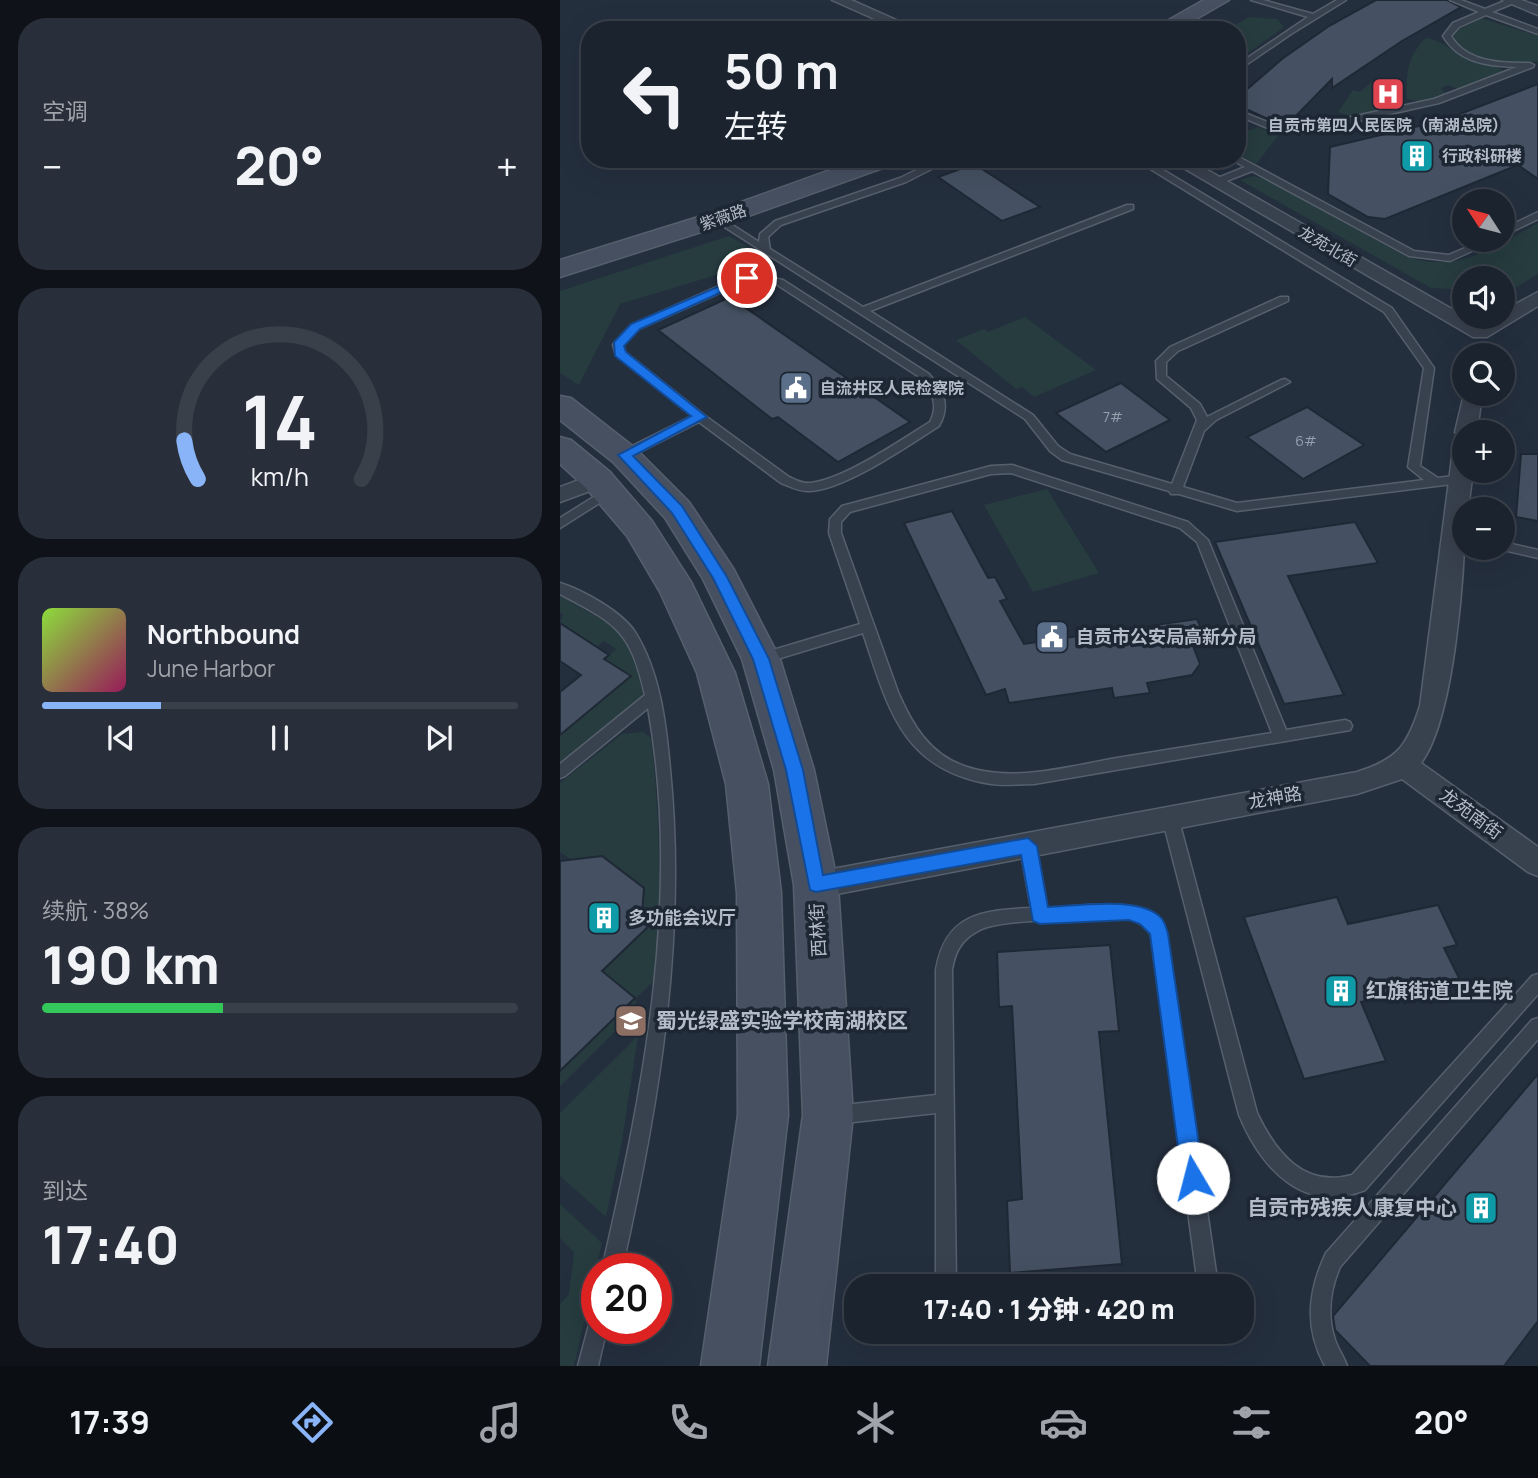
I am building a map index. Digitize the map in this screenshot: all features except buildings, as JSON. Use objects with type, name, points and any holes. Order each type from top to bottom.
[{"type":"main road","points":[[1178,21],[1219,0]]},
{"type":"main road","points":[[1202,21],[1242,0]]},
{"type":"main road","name":"紫薇路","points":[[560,257],[708,210],[824,168]]},
{"type":"main road","name":"紫薇路","points":[[560,269],[717,219],[859,168]]},
{"type":"main road","name":"西林街","points":[[560,405],[597,481],[677,510],[720,577],[761,659],[794,770],[816,885],[828,1115],[797,1366]]},
{"type":"main road","name":"西林街","points":[[560,447],[597,481],[640,529],[678,591],[716,673],[747,784],[760,893],[763,1115],[730,1366]]},
{"type":"street","points":[[839,0],[890,21]]},
{"type":"street","points":[[1510,1],[1538,11]]},
{"type":"street","name":"龙苑北街","points":[[1192,168],[1480,333]]},
{"type":"street","points":[[1479,343],[1480,333],[1538,298]]},
{"type":"street","points":[[1452,471],[1448,480],[1452,500]]},
{"type":"street","points":[[1405,766],[1425,733],[1433,706],[1455,560]]},
{"type":"street","name":"龙神路","points":[[816,885],[1357,783],[1405,766]]},
{"type":"street","name":"龙苑南街","points":[[1405,766],[1538,863]]},
{"type":"lane","points":[[1255,0],[1312,16]]},
{"type":"lane","points":[[1246,63],[1312,16],[1342,0]]},
{"type":"lane","points":[[1454,0],[1538,32]]},
{"type":"lane","points":[[1510,1],[1451,28],[1447,36],[1451,44],[1461,52],[1482,60],[1534,64]]},
{"type":"lane","points":[[1246,116],[1273,127],[1305,130],[1436,101],[1534,64]]},
{"type":"lane","points":[[1246,164],[1412,254],[1450,258],[1464,252]]},
{"type":"lane","points":[[1216,182],[1253,167]]},
{"type":"lane","points":[[766,251],[762,246],[763,236],[778,223],[904,180],[929,168]]},
{"type":"lane","points":[[1153,168],[1392,313],[1429,368],[1413,467],[1448,480]]},
{"type":"lane","points":[[861,311],[1130,206]]},
{"type":"lane","points":[[1516,226],[1538,215]]},
{"type":"lane","points":[[717,219],[1028,417],[1057,453],[1216,504],[1248,507],[1448,480]]},
{"type":"lane","points":[[755,277],[779,282],[925,376],[938,391],[939,416],[934,424],[834,480],[811,487],[798,486],[785,480],[700,417],[620,353],[618,345],[635,327],[734,283],[755,277]]},
{"type":"lane","points":[[1202,428],[1202,413],[1161,377],[1159,366],[1164,356],[1284,299]]},
{"type":"lane","points":[[1175,491],[1202,428],[1212,418],[1285,382]]},
{"type":"lane","points":[[1187,398],[1216,406],[1245,402]]},
{"type":"lane","points":[[560,524],[597,481],[700,417]]},
{"type":"lane","points":[[1281,737],[1202,540],[1184,525],[1026,471],[990,470],[846,509],[838,515],[833,524],[899,716],[913,740],[932,757],[985,779],[1034,778],[1281,737],[1345,726]]},
{"type":"lane","points":[[1515,549],[1538,554]]},
{"type":"lane","points":[[560,589],[624,626],[653,696],[667,819],[664,955],[637,1143],[614,1253]]},
{"type":"lane","points":[[761,659],[868,627]]},
{"type":"lane","points":[[560,772],[653,696]]},
{"type":"lane","points":[[1170,817],[1248,1115],[1257,1139],[1270,1156],[1305,1183],[1324,1190],[1343,1190],[1358,1183],[1538,982]]},
{"type":"lane","points":[[1028,846],[1040,915]]},
{"type":"lane","points":[[946,1274],[944,970],[951,943],[975,922],[993,917],[1129,912],[1139,914],[1155,924],[1159,934],[1206,1274]]},
{"type":"lane","points":[[1337,1366],[1323,1336],[1319,1316],[1319,1294],[1333,1260],[1538,1026]]},
{"type":"lane","points":[[828,1115],[945,1103]]},
{"type":"lane","points":[[588,1366],[593,1344]]},
{"type":"green space","points":[[1249,17],[1277,19],[1284,27],[1246,54],[1246,21],[1242,21]]},
{"type":"green space","points":[[1481,18],[1538,36],[1538,61],[1505,62],[1483,58],[1454,42],[1454,32]]},
{"type":"green space","points":[[1426,38],[1437,41],[1467,58],[1496,66],[1504,72],[1460,90],[1448,85],[1441,88],[1446,95],[1424,102],[1407,99],[1411,59]]},
{"type":"green space","points":[[1376,78],[1389,81],[1388,111],[1354,118],[1338,112],[1353,90],[1360,92]]},
{"type":"green space","points":[[1258,127],[1279,135],[1256,164],[1246,159],[1246,132]]},
{"type":"green space","points":[[1254,176],[1265,179],[1405,256],[1424,261],[1458,260],[1483,252],[1516,252],[1516,235],[1538,223],[1538,274],[1515,288],[1515,266],[1452,266],[1452,289],[1431,288],[1240,180]]},
{"type":"green space","points":[[729,236],[770,259],[620,304],[579,385],[560,373],[560,291]]},
{"type":"green space","points":[[1025,317],[1096,370],[1034,397],[1022,387],[1016,389],[956,340],[984,329],[988,332]]},
{"type":"green space","points":[[1047,489],[1099,573],[1033,592],[984,505]]},
{"type":"green space","points":[[560,596],[622,631],[645,690],[638,702],[560,764],[560,735],[630,676],[605,659],[616,649],[604,641],[597,647],[560,623],[563,615],[560,612]]},
{"type":"green space","points":[[643,732],[651,738],[657,798],[657,978],[636,998],[634,1013],[560,1086],[560,1071],[635,999],[603,972],[653,922],[642,914],[644,887],[602,857],[572,860],[560,852],[560,783],[622,734]]},
{"type":"green space","points":[[638,1036],[622,1141],[606,1217],[560,1176],[560,1113]]},
{"type":"green space","points":[[560,1204],[602,1243],[600,1253],[581,1253],[581,1335],[574,1366],[560,1366],[560,1304],[569,1294],[574,1252],[560,1238]]},
{"type":"place","name":"自贡市第四人民医院（南湖总院）","points":[[1388,94]]},
{"type":"place","name":"行政科研楼","points":[[1417,156]]},
{"type":"place","name":"自流井区人民检察院","points":[[796,388]]},
{"type":"place","name":"自贡市公安局高新分局","points":[[1052,637]]},
{"type":"place","name":"多功能会议厅","points":[[604,918]]},
{"type":"place","name":"红旗街道卫生院","points":[[1341,991]]},
{"type":"place","name":"蜀光绿盛实验学校南湖校区","points":[[631,1021]]},
{"type":"place","name":"自贡市残疾人康复中心","points":[[1481,1208]]},
{"type":"route","points":[[747,278],[635,327],[618,345],[620,353],[700,417],[624,455],[677,510],[720,577],[761,659],[794,770],[816,885],[1028,846],[1040,915],[1129,912],[1139,914],[1155,924],[1159,934],[1193,1178]]}]
